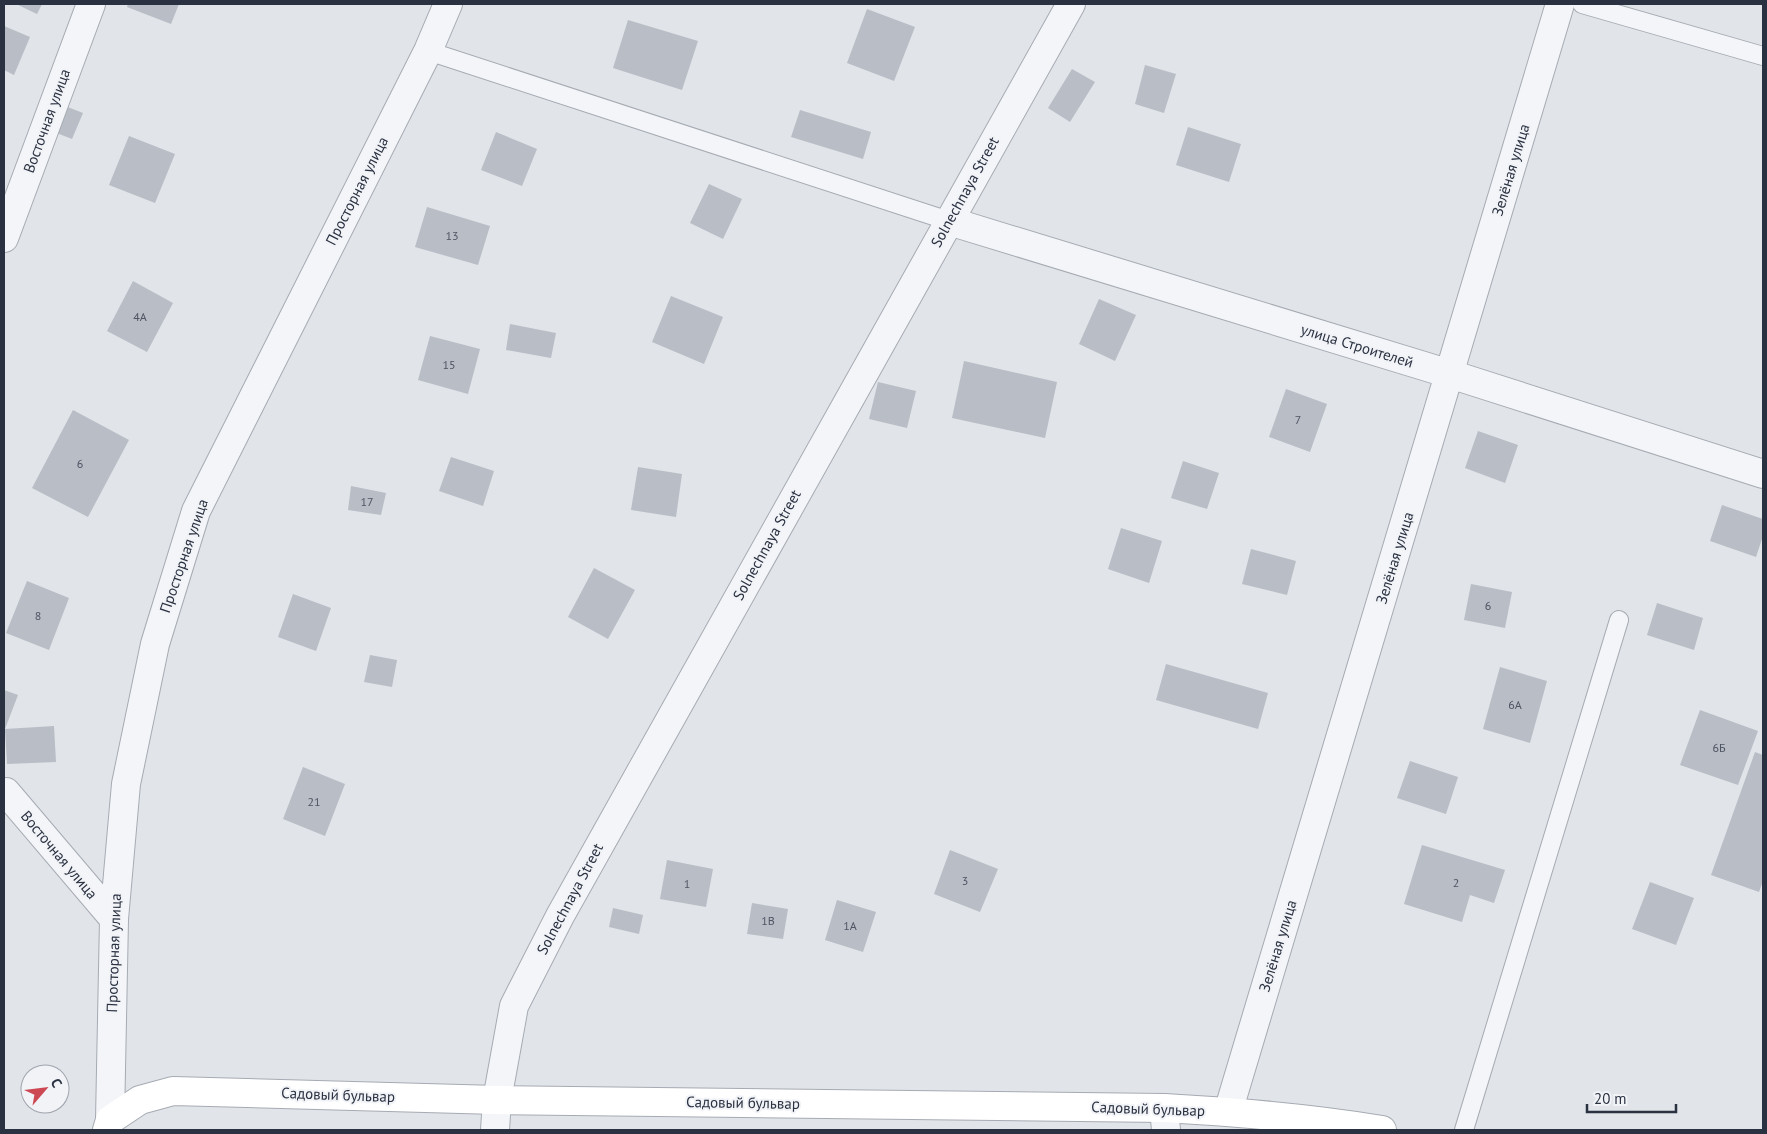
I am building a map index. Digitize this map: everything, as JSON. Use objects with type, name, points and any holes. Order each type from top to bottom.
[{"type":"street","name":"Восточная улица","points":[[4,238],[91,4]]},
{"type":"street","name":"Просторная улица","points":[[109,1125],[114,919],[126,784],[155,644],[196,511],[428,51],[448,4]]},
{"type":"street","name":"Solnechnaya Street","points":[[496,1130],[497,1100],[514,1006],[560,916],[1071,4]]},
{"type":"street","name":"Зелёная улица","points":[[1228,1112],[1560,4]]},
{"type":"street","name":"улица Строителей","points":[[949,221],[1450,374],[1763,474]]},
{"type":"street","name":"Восточная улица","points":[[4,792],[6,792],[114,919]]},
{"type":"street","name":"Садовый бульвар","points":[[109,1125],[140,1100],[173,1091],[1165,1119],[1228,1112],[1327,1121],[1382,1130]]},
{"type":"lane","points":[[1582,4],[1763,56]]},
{"type":"lane","points":[[428,51],[949,221]]},
{"type":"lane","points":[[1464,1130],[1619,620]]},
{"type":"building","points":[[16,4],[42,4],[37,14]]},
{"type":"building","points":[[128,4],[179,4],[171,24],[127,7]]},
{"type":"building","points":[[867,9],[915,27],[894,81],[847,63]]},
{"type":"building","points":[[628,20],[698,41],[682,90],[613,68]]},
{"type":"building","points":[[4,26],[30,37],[14,75],[4,70]]},
{"type":"building","points":[[1145,65],[1176,74],[1164,113],[1135,104]]},
{"type":"building","points":[[1072,69],[1095,82],[1070,122],[1048,108]]},
{"type":"building","points":[[60,104],[83,113],[72,139],[49,130]]},
{"type":"building","points":[[800,110],[871,132],[863,159],[791,137]]},
{"type":"building","points":[[1188,127],[1241,144],[1229,182],[1176,165]]},
{"type":"building","points":[[496,132],[537,149],[522,186],[481,170]]},
{"type":"building","points":[[129,136],[175,154],[155,203],[109,185]]},
{"type":"building","points":[[709,184],[742,199],[723,239],[690,223]]},
{"type":"building","points":[[427,207],[490,226],[478,265],[415,247]]},
{"type":"building","points":[[133,281],[173,303],[147,352],[107,331]]},
{"type":"building","points":[[671,296],[723,317],[704,364],[652,342]]},
{"type":"building","points":[[1099,299],[1136,315],[1115,361],[1079,344]]},
{"type":"building","points":[[510,324],[556,333],[551,358],[506,350]]},
{"type":"building","points":[[430,336],[480,349],[468,394],[418,380]]},
{"type":"building","points":[[964,361],[1057,382],[1045,438],[952,418]]},
{"type":"building","points":[[878,382],[916,391],[907,428],[869,419]]},
{"type":"building","points":[[1286,389],[1327,404],[1310,452],[1269,437]]},
{"type":"building","points":[[73,410],[129,440],[88,517],[32,488]]},
{"type":"building","points":[[1478,431],[1518,445],[1505,483],[1465,468]]},
{"type":"building","points":[[451,457],[494,471],[483,506],[439,491]]},
{"type":"building","points":[[1183,461],[1219,473],[1207,509],[1171,498]]},
{"type":"building","points":[[638,467],[682,474],[676,517],[631,510]]},
{"type":"building","points":[[351,486],[386,493],[381,515],[348,510]]},
{"type":"building","points":[[1722,505],[1763,519],[1763,536],[1756,557],[1710,541]]},
{"type":"building","points":[[1121,528],[1162,541],[1149,583],[1108,569]]},
{"type":"building","points":[[1251,549],[1296,561],[1287,595],[1242,584]]},
{"type":"building","points":[[594,568],[635,590],[608,639],[568,617]]},
{"type":"building","points":[[27,581],[69,598],[49,650],[6,633]]},
{"type":"building","points":[[1471,584],[1512,592],[1505,628],[1464,620]]},
{"type":"building","points":[[293,594],[331,608],[316,651],[278,637]]},
{"type":"building","points":[[1657,603],[1703,618],[1694,650],[1647,635]]},
{"type":"building","points":[[370,655],[397,660],[392,687],[364,682]]},
{"type":"building","points":[[1166,664],[1268,693],[1258,729],[1156,700]]},
{"type":"building","points":[[1500,667],[1547,681],[1530,743],[1483,729]]},
{"type":"building","points":[[4,690],[18,695],[4,732]]},
{"type":"building","points":[[1700,710],[1758,731],[1738,785],[1680,765]]},
{"type":"building","points":[[54,726],[56,762],[7,764],[5,729]]},
{"type":"building","points":[[1755,752],[1763,755],[1763,881],[1759,892],[1711,875]]},
{"type":"building","points":[[1410,761],[1458,777],[1446,814],[1397,798]]},
{"type":"building","points":[[303,767],[345,784],[325,836],[283,819]]},
{"type":"building","points":[[1422,845],[1505,870],[1494,903],[1470,895],[1462,922],[1404,904]]},
{"type":"building","points":[[950,850],[998,869],[980,912],[934,894]]},
{"type":"building","points":[[667,860],[713,869],[706,907],[660,899]]},
{"type":"building","points":[[1650,882],[1694,898],[1676,945],[1632,929]]},
{"type":"building","points":[[837,900],[876,912],[863,952],[825,940]]},
{"type":"building","points":[[752,903],[788,909],[783,939],[747,934]]},
{"type":"building","points":[[613,908],[643,915],[639,934],[609,927]]}]
